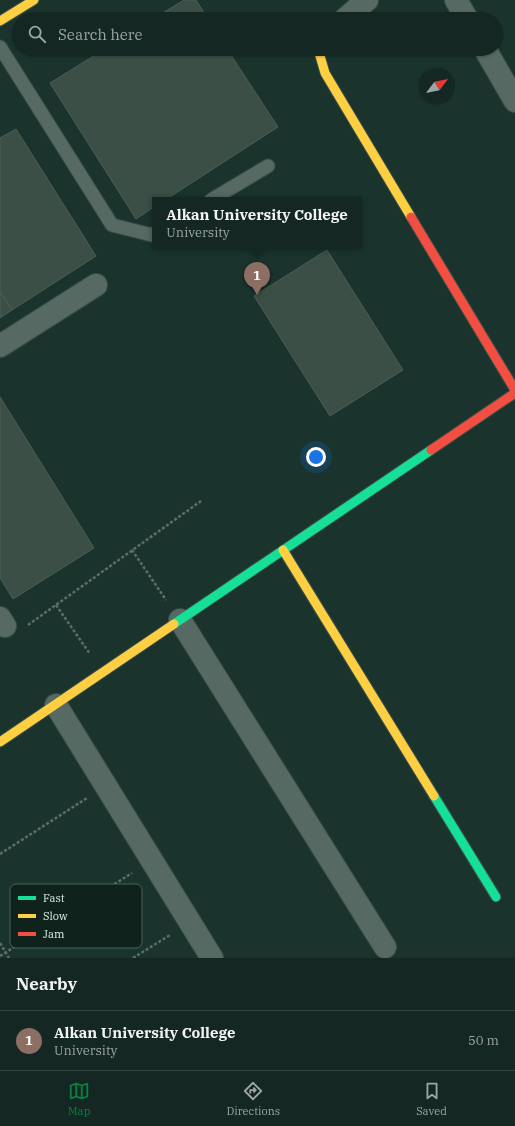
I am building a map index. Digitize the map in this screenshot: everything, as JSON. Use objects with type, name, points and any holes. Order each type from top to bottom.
[{"type":"street","points":[[15,12],[34,0]]},
{"type":"street","points":[[353,12],[367,0]]},
{"type":"street","points":[[456,0],[463,12]]},
{"type":"street","points":[[0,21],[12,14]]},
{"type":"street","points":[[320,56],[325,73],[515,390]]},
{"type":"street","points":[[489,56],[515,101]]},
{"type":"street","points":[[0,346],[96,285]]},
{"type":"street","points":[[0,742],[515,393]]},
{"type":"street","points":[[283,550],[496,897]]},
{"type":"street","points":[[180,620],[385,947]]},
{"type":"street","points":[[56,705],[212,958]]},
{"type":"lane","points":[[0,47],[112,225],[152,235]]},
{"type":"lane","points":[[216,197],[268,166]]},
{"type":"path","points":[[10,624],[56,605],[201,501]]},
{"type":"path","points":[[132,550],[180,620]]},
{"type":"path","points":[[56,605],[103,672]]},
{"type":"path","points":[[0,854],[106,786]]},
{"type":"path","points":[[114,884],[152,860]]},
{"type":"path","points":[[133,958],[190,922]]},
{"type":"path","points":[[0,942],[9,958]]},
{"type":"path","points":[[0,956],[12,948]]},
{"type":"building","points":[[184,0],[196,0],[204,12],[164,12]]},
{"type":"building","points":[[94,56],[232,56],[278,127],[170,197],[152,197],[152,208],[136,219],[50,83]]},
{"type":"building","points":[[16,129],[96,256],[12,310],[0,292],[0,138]]},
{"type":"building","points":[[327,250],[403,370],[330,416],[254,296]]},
{"type":"building","points":[[0,292],[12,310],[0,318]]},
{"type":"building","points":[[0,397],[94,548],[13,599],[0,578]]},
{"type":"traffic: fast","points":[[174,624],[431,450]]},
{"type":"traffic: fast","points":[[434,796],[496,897]]},
{"type":"traffic: slow","points":[[15,12],[34,0]]},
{"type":"traffic: slow","points":[[0,21],[12,14]]},
{"type":"traffic: slow","points":[[320,56],[325,73],[411,217]]},
{"type":"traffic: slow","points":[[283,550],[434,796]]},
{"type":"traffic: slow","points":[[0,742],[174,624]]},
{"type":"traffic: jam","points":[[411,217],[515,390]]},
{"type":"traffic: jam","points":[[431,450],[515,393]]},
{"type":"place","name":"Alkan University College","points":[[257,295]]}]
